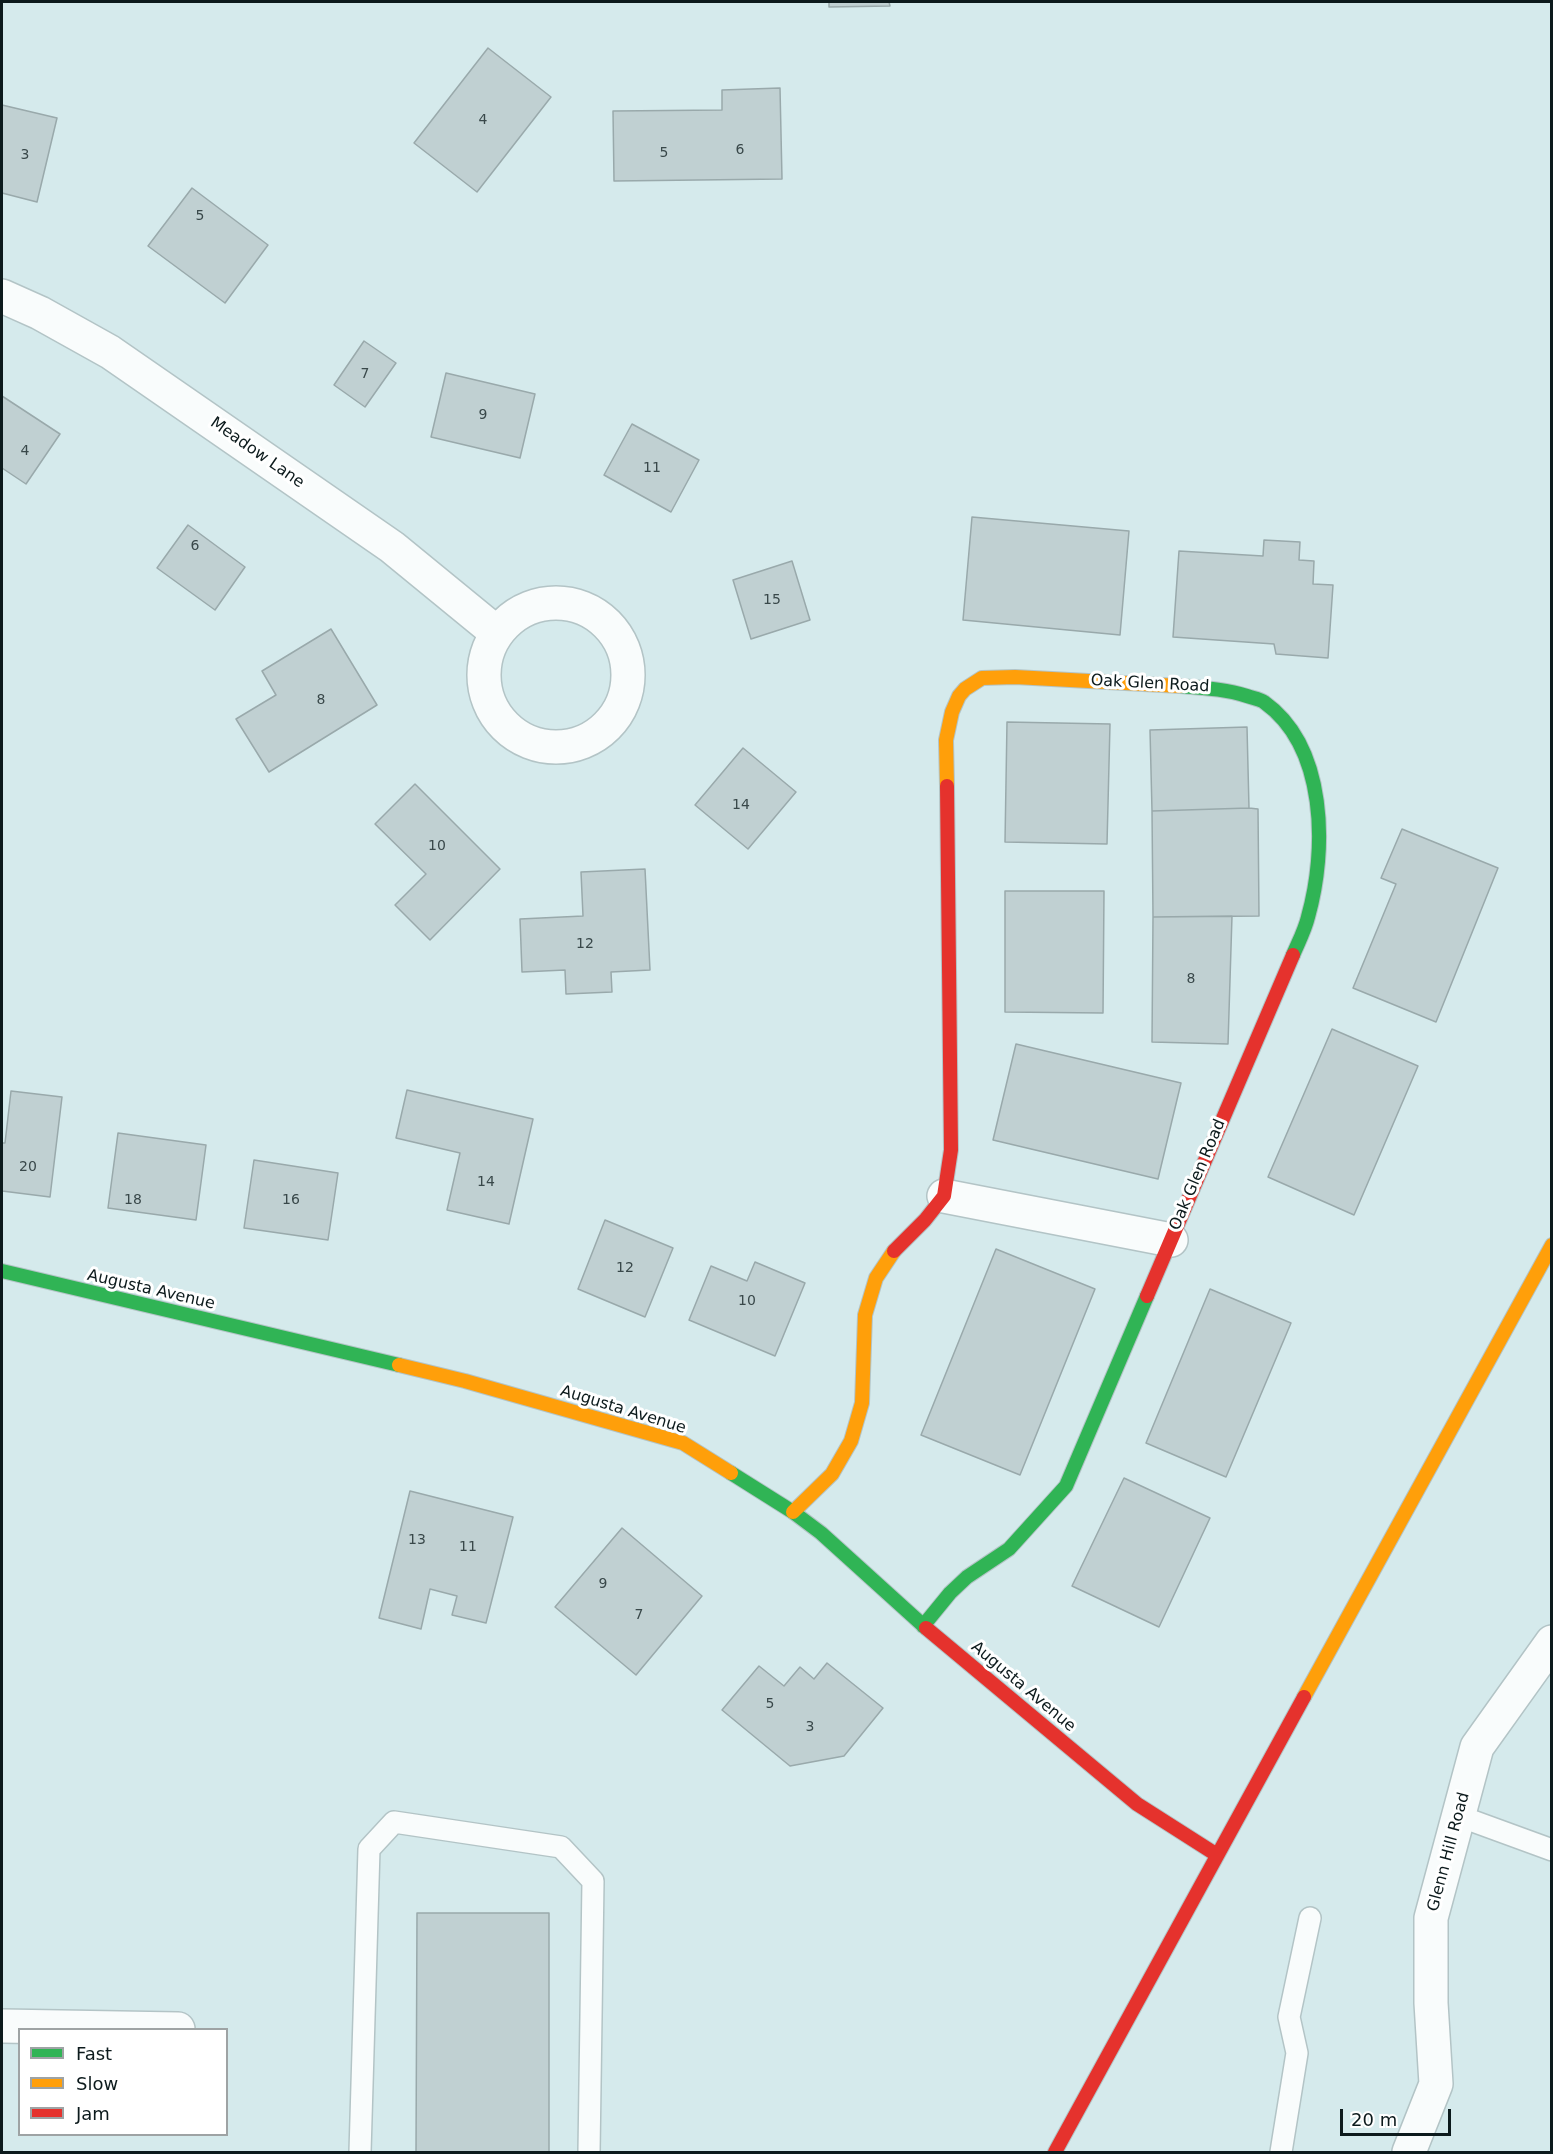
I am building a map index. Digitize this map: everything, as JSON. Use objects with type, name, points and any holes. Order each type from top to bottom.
[{"type":"street","name":"Meadow Lane","points":[[2,296],[40,313],[110,352],[392,548],[497,633]]},
{"type":"street","points":[[557,602],[580,606],[601,617],[616,635],[626,656],[628,679],[623,702],[611,722],[593,737],[572,746],[549,747],[525,740],[504,725],[490,704],[484,680],[487,656],[497,633],[513,616],[534,606],[557,602]]},
{"type":"street","name":"Oak Glen Road","points":[[793,1512],[832,1474],[851,1441],[862,1403],[865,1315],[876,1278],[894,1250],[925,1220],[944,1196],[951,1150],[946,740],[951,711],[960,693],[983,677],[1015,676],[1224,688],[1263,701],[1292,729],[1309,769],[1320,819],[1318,871],[1308,919],[1066,1486],[1009,1549],[967,1577],[922,1626]]},
{"type":"street","name":"Oak Glen Road","points":[[944,1196],[1171,1240]]},
{"type":"street","points":[[1055,2152],[1551,1245]]},
{"type":"street","name":"Augusta Avenue","points":[[2,1271],[465,1381],[683,1443],[793,1512],[821,1533],[922,1626],[1137,1804],[1217,1855]]},
{"type":"street","name":"Glenn Hill Road","points":[[1409,2152],[1436,2084],[1431,2003],[1431,1918],[1477,1747],[1551,1642]]},
{"type":"street","points":[[2,2026],[119,2028]]},
{"type":"lane","points":[[1459,1816],[1551,1850]]},
{"type":"lane","points":[[360,2152],[369,1849],[394,1822],[561,1847],[593,1881],[589,2152]]},
{"type":"lane","points":[[1281,2152],[1297,2053],[1289,2017],[1310,1918]]},
{"type":"building","points":[[829,2],[889,2],[890,6],[829,7]]},
{"type":"building","points":[[488,48],[551,97],[477,192],[414,143]]},
{"type":"building","points":[[780,88],[782,179],[614,181],[613,111],[722,110],[722,90]]},
{"type":"building","points":[[2,105],[57,118],[37,202],[2,193]]},
{"type":"building","points":[[192,188],[268,245],[225,303],[148,246]]},
{"type":"building","points":[[364,341],[396,363],[365,407],[334,385]]},
{"type":"building","points":[[446,373],[535,394],[520,458],[431,437]]},
{"type":"building","points":[[2,396],[60,434],[26,484],[2,468]]},
{"type":"building","points":[[632,424],[699,460],[671,512],[604,475]]},
{"type":"building","points":[[972,517],[1129,531],[1120,635],[963,620]]},
{"type":"building","points":[[188,525],[245,567],[215,610],[157,568]]},
{"type":"building","points":[[1264,540],[1300,542],[1299,560],[1314,561],[1313,584],[1333,585],[1328,658],[1276,654],[1274,644],[1173,637],[1179,551],[1263,556]]},
{"type":"building","points":[[792,561],[810,620],[751,639],[733,580]]},
{"type":"building","points":[[331,629],[377,705],[269,772],[236,719],[276,695],[262,671]]},
{"type":"building","points":[[1007,722],[1110,724],[1107,844],[1005,842]]},
{"type":"building","points":[[1247,727],[1249,808],[1152,811],[1150,730]]},
{"type":"building","points":[[743,748],[796,792],[748,849],[695,805]]},
{"type":"building","points":[[415,784],[500,869],[430,940],[395,905],[426,874],[375,824]]},
{"type":"building","points":[[1258,809],[1259,916],[1153,917],[1152,811]]},
{"type":"building","points":[[1402,829],[1498,868],[1436,1022],[1353,988],[1396,884],[1381,878]]},
{"type":"building","points":[[645,869],[650,970],[611,972],[612,992],[566,994],[565,970],[522,972],[520,919],[583,916],[581,872]]},
{"type":"building","points":[[1005,891],[1104,891],[1103,1013],[1005,1012]]},
{"type":"building","points":[[1232,916],[1228,1044],[1152,1042],[1153,917]]},
{"type":"building","points":[[1332,1029],[1418,1066],[1354,1215],[1268,1177]]},
{"type":"building","points":[[1016,1044],[1181,1083],[1158,1179],[993,1140]]},
{"type":"building","points":[[407,1090],[533,1119],[509,1224],[447,1210],[460,1153],[396,1138]]},
{"type":"building","points":[[11,1091],[62,1097],[50,1197],[2,1191],[2,1143],[5,1143]]},
{"type":"building","points":[[118,1133],[206,1145],[196,1220],[108,1208]]},
{"type":"building","points":[[254,1160],[338,1173],[328,1240],[244,1228]]},
{"type":"building","points":[[605,1220],[673,1248],[645,1317],[578,1289]]},
{"type":"building","points":[[996,1249],[1095,1289],[1020,1475],[921,1435]]},
{"type":"building","points":[[755,1262],[805,1283],[775,1356],[689,1320],[711,1266],[747,1281]]},
{"type":"building","points":[[1210,1289],[1291,1323],[1226,1477],[1146,1443]]},
{"type":"building","points":[[1124,1478],[1210,1518],[1159,1627],[1072,1586]]},
{"type":"building","points":[[410,1491],[513,1517],[486,1623],[452,1615],[457,1596],[430,1589],[421,1629],[379,1618]]},
{"type":"building","points":[[622,1528],[702,1596],[636,1675],[555,1607]]},
{"type":"building","points":[[827,1663],[883,1708],[844,1756],[790,1766],[722,1710],[759,1666],[784,1686],[800,1667],[814,1679]]},
{"type":"building","points":[[417,1913],[549,1913],[549,2152],[416,2152]]},
{"type":"traffic: fast","points":[[1180,686],[1231,692],[1262,701],[1285,721],[1300,745],[1311,772],[1317,801],[1319,831],[1314,890],[1307,922],[1293,955]]},
{"type":"traffic: fast","points":[[2,1271],[399,1365]]},
{"type":"traffic: fast","points":[[923,1626],[950,1593],[967,1577],[1009,1549],[1066,1486],[1147,1296]]},
{"type":"traffic: fast","points":[[731,1473],[793,1512],[821,1533],[926,1628]]},
{"type":"traffic: slow","points":[[947,786],[946,740],[952,712],[965,689],[982,678],[1015,677],[1180,686]]},
{"type":"traffic: slow","points":[[1304,1697],[1552,1245]]},
{"type":"traffic: slow","points":[[793,1512],[832,1474],[851,1441],[862,1403],[865,1315],[876,1278],[894,1251]]},
{"type":"traffic: slow","points":[[399,1365],[465,1381],[683,1443],[731,1473]]},
{"type":"traffic: jam","points":[[894,1251],[925,1220],[944,1196],[951,1150],[947,786]]},
{"type":"traffic: jam","points":[[1147,1296],[1293,955]]},
{"type":"traffic: jam","points":[[926,1628],[1137,1804],[1217,1855]]},
{"type":"traffic: jam","points":[[1055,2152],[1304,1697]]}]
